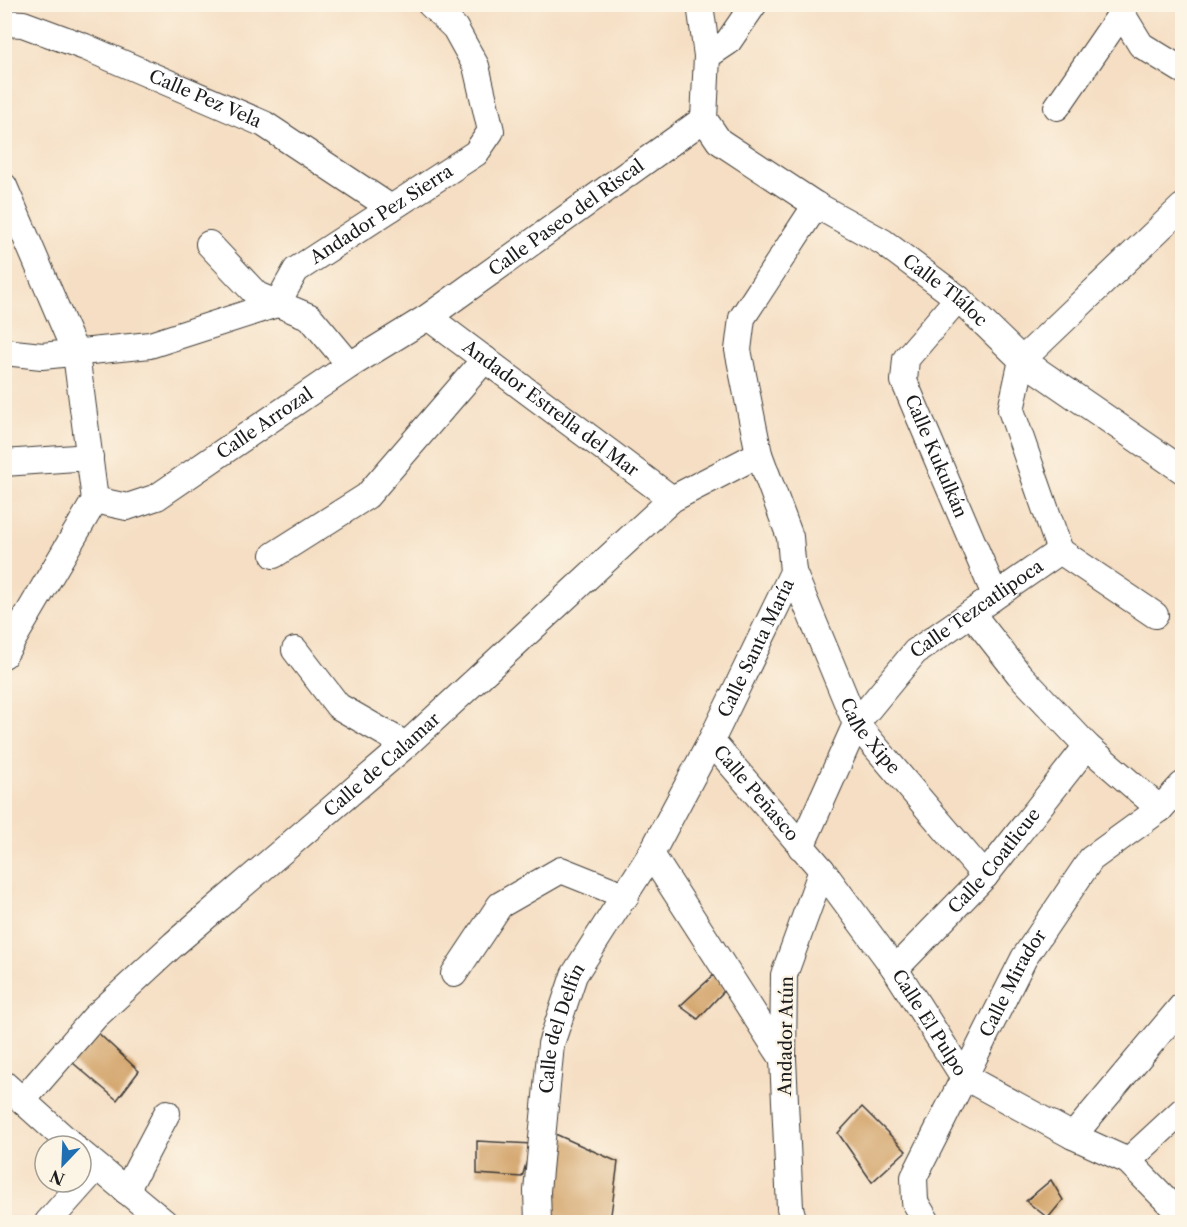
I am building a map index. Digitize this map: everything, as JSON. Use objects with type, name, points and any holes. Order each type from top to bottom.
[{"type":"street","name":"Andador Pez Sierra","points":[[277,304],[296,270],[476,153],[491,131],[476,66],[455,28],[430,4]]},
{"type":"street","points":[[700,4],[707,56],[704,119]]},
{"type":"street","points":[[707,56],[729,42],[754,4]]},
{"type":"street","points":[[1057,107],[1119,9],[1141,45],[1182,70]]},
{"type":"street","name":"Calle Pez Vela","points":[[4,23],[23,24],[84,47],[264,124],[391,208]]},
{"type":"street","name":"Calle Tláloc","points":[[704,119],[719,141],[816,205],[883,242],[958,298],[1022,360],[1182,470]]},
{"type":"street","name":"Calle Paseo del Riscal","points":[[428,317],[704,119]]},
{"type":"street","points":[[4,186],[76,354],[95,500],[4,655]]},
{"type":"street","name":"Calle Santa María","points":[[651,854],[711,741],[793,572],[790,537],[759,454],[738,350],[742,318],[816,205]]},
{"type":"street","points":[[1022,360],[1181,211]]},
{"type":"street","points":[[209,244],[257,295],[310,317],[350,365]]},
{"type":"street","name":"Calle Kukulkán","points":[[958,298],[906,359],[904,381],[995,595]]},
{"type":"street","points":[[4,352],[42,356],[150,345],[277,304]]},
{"type":"street","name":"Andador Estrella del Mar","points":[[428,317],[672,499]]},
{"type":"street","name":"Calle Arrozal","points":[[95,500],[127,507],[157,497],[350,365],[428,317]]},
{"type":"street","points":[[274,555],[367,496],[485,359]]},
{"type":"street","name":"Calle Tezcatlipoca","points":[[801,847],[856,724],[915,652],[1060,550],[1011,410],[1022,360]]},
{"type":"street","name":"Calle de Calamar","points":[[14,1092],[174,944],[406,745],[672,499],[759,454]]},
{"type":"street","points":[[4,463],[90,457]]},
{"type":"street","points":[[1060,550],[1155,615]]},
{"type":"street","name":"Calle Xipe","points":[[793,572],[856,724],[985,876]]},
{"type":"street","points":[[972,614],[1019,674],[1087,746],[1160,809]]},
{"type":"street","points":[[295,650],[338,706],[406,745]]},
{"type":"street","name":"Calle Peñasco","points":[[711,741],[801,847]]},
{"type":"street","name":"Calle Coatlicue","points":[[895,969],[985,876],[1087,746]]},
{"type":"street","name":"Calle Mirador","points":[[927,1222],[915,1202],[914,1177],[1024,958],[1091,859],[1160,809],[1182,785]]},
{"type":"street","name":"Calle El Pulpo","points":[[801,847],[822,870],[895,969],[963,1076],[1073,1136],[1128,1161],[1182,1216]]},
{"type":"street","points":[[651,854],[783,1059]]},
{"type":"street","name":"Calle del Delfín","points":[[538,1222],[537,1191],[551,1044],[574,975],[651,854]]},
{"type":"street","points":[[454,974],[500,905],[561,870],[626,896]]},
{"type":"street","name":"Andador Atún","points":[[792,1216],[783,1059],[784,975],[822,870]]},
{"type":"street","points":[[1073,1136],[1182,1006]]},
{"type":"street","points":[[14,1092],[60,1134]]},
{"type":"street","points":[[1128,1161],[1182,1111]]},
{"type":"street","points":[[126,1191],[167,1113]]},
{"type":"street","points":[[93,1164],[164,1222]]},
{"type":"street","points":[[48,1222],[67,1194]]},
{"type":"building","points":[[716,973],[724,991],[698,1019],[680,1006]]},
{"type":"building","points":[[95,1030],[139,1071],[117,1100],[67,1058]]},
{"type":"building","points":[[862,1107],[906,1151],[872,1182],[838,1133]]},
{"type":"building","points":[[553,1133],[618,1162],[610,1222],[546,1222]]},
{"type":"building","points":[[477,1141],[532,1144],[522,1177],[477,1174]]},
{"type":"building","points":[[1051,1180],[1063,1200],[1048,1218],[1026,1201]]}]
